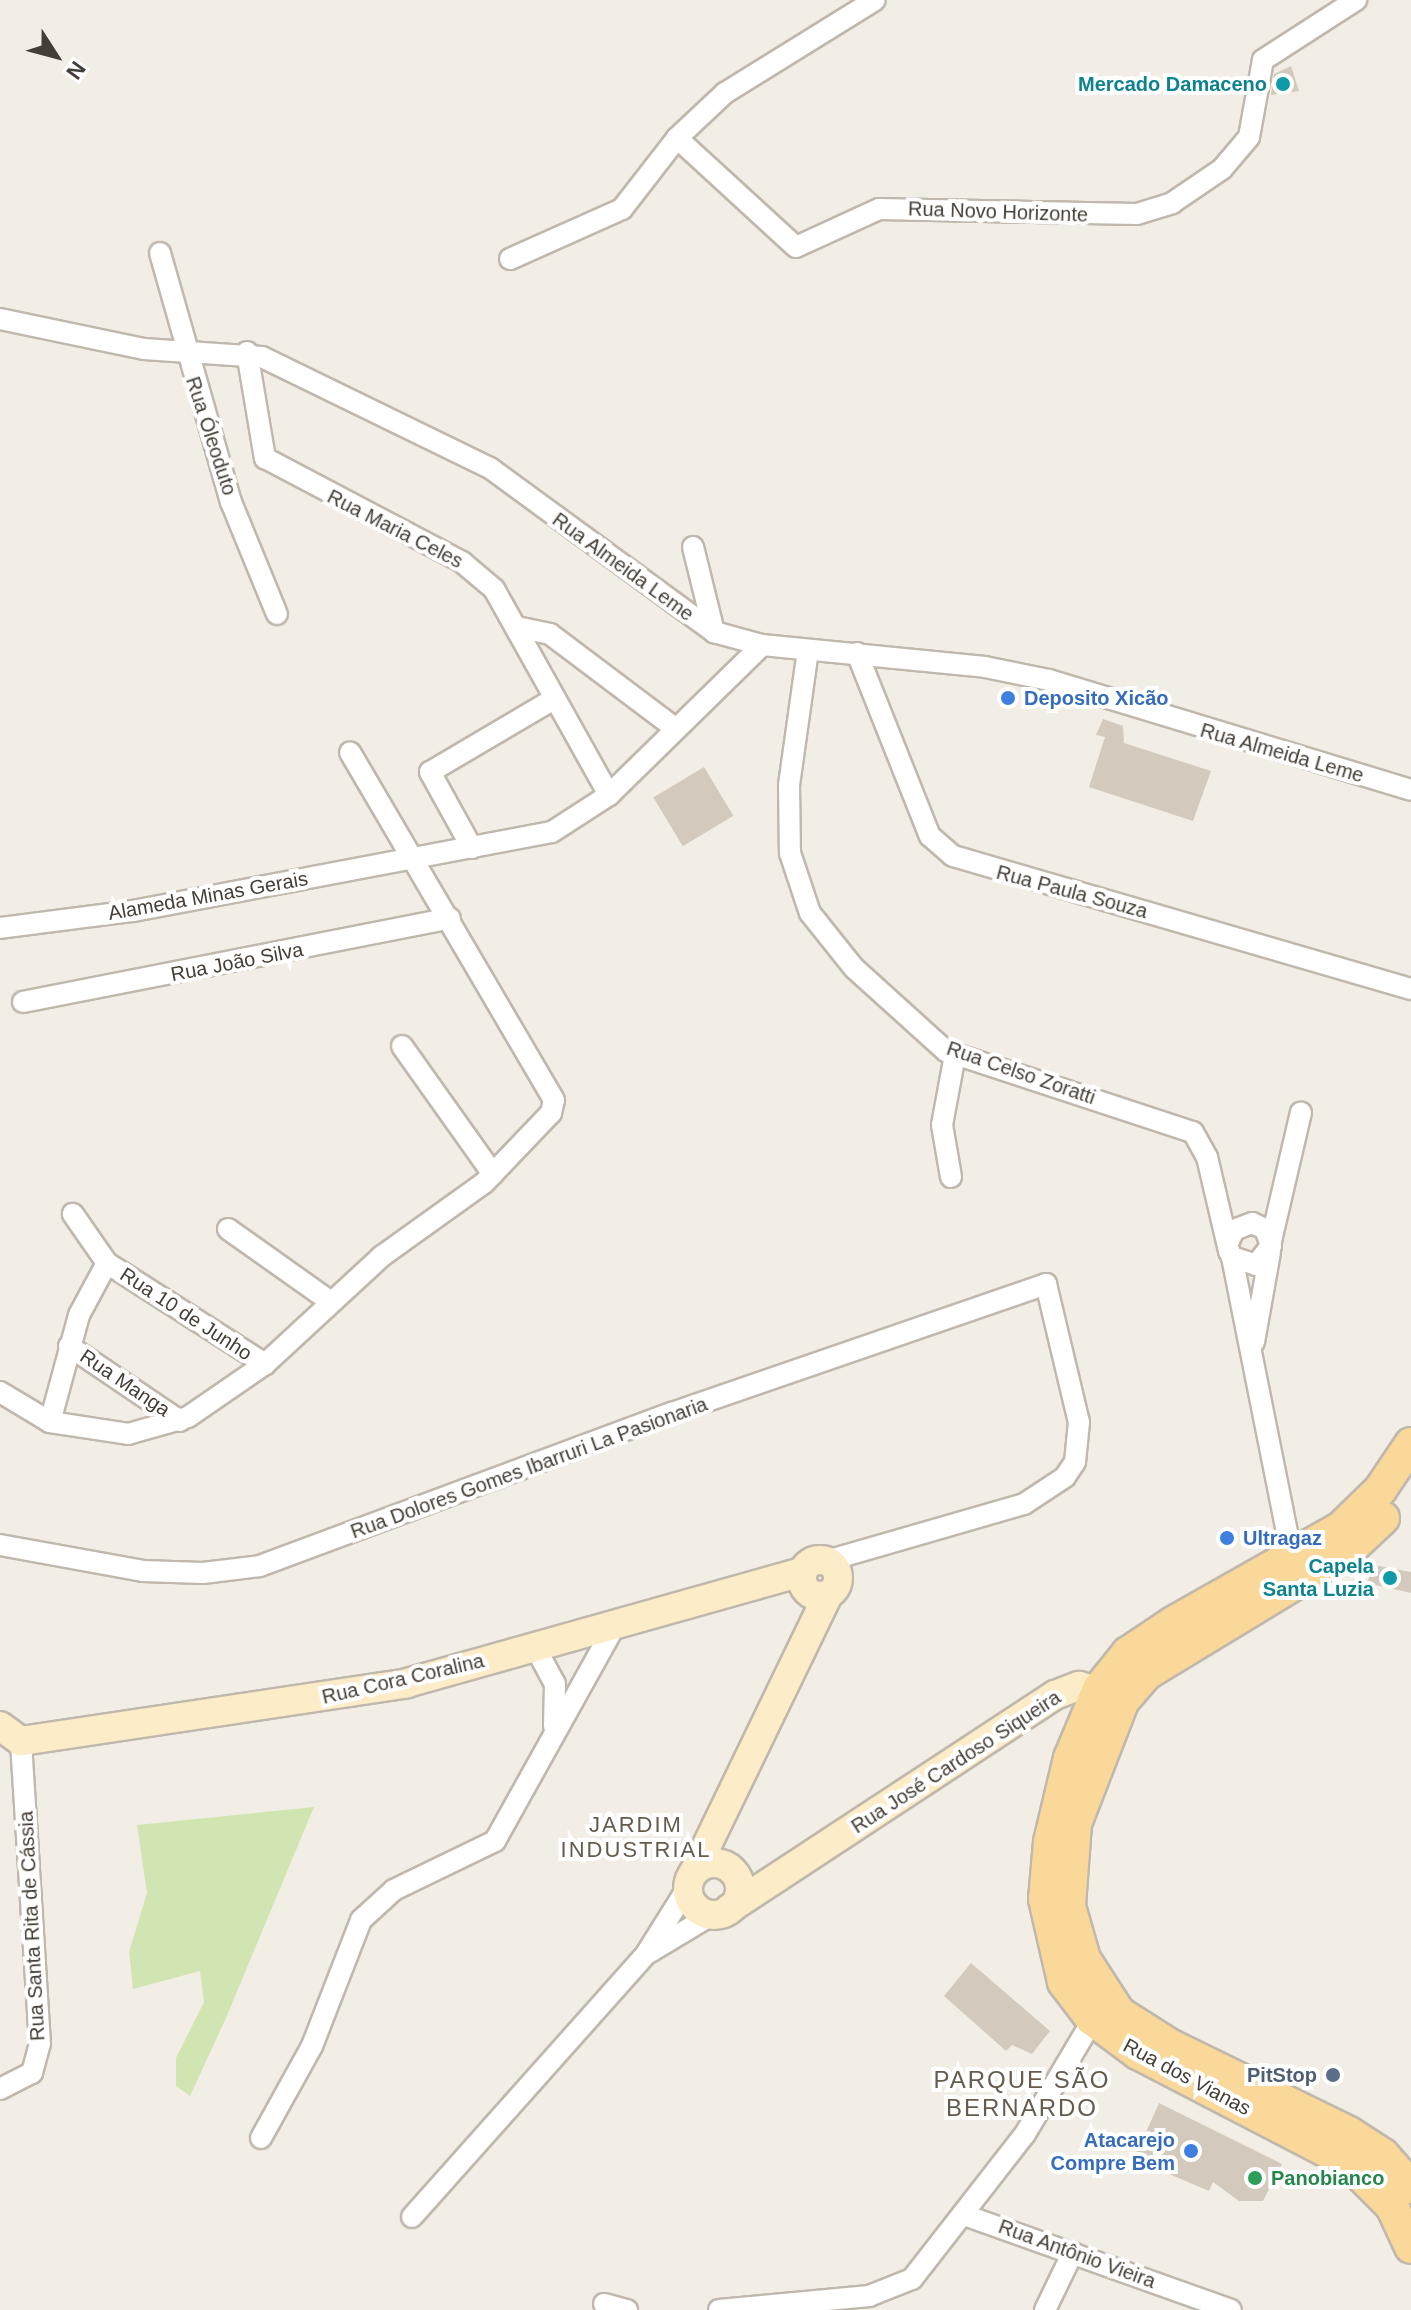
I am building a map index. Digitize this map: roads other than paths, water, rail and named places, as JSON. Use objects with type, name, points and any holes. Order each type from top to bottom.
[{"type":"main road","name":"Rua dos Vianas","points":[[1294,1570],[1361,1511],[1411,1444]]},
{"type":"main road","name":"Rua dos Vianas","points":[[1411,1475],[1374,1529],[1143,1643],[1070,1758],[1045,1899],[1064,1982],[1100,2008],[1171,2046],[1349,2133],[1383,2155],[1411,2187]]},
{"type":"main road","name":"Rua dos Vianas","points":[[1100,2008],[1138,2053],[1348,2162],[1392,2206],[1411,2247]]},
{"type":"street","points":[[510,259],[605,220],[656,166],[677,138],[725,93],[875,0]]},
{"type":"street","name":"Rua Novo Horizonte","points":[[677,138],[796,247],[879,209],[1137,214],[1196,191],[1222,169],[1249,137],[1263,60],[1356,0]]},
{"type":"street","name":"Rua Óleoduto","points":[[160,253],[192,354],[231,502],[277,614]]},
{"type":"street","name":"Rua Almeida Leme","points":[[0,319],[192,354],[239,351],[490,468],[714,632],[762,645],[857,653],[1049,680],[1174,721],[1411,790]]},
{"type":"street","name":"Rua Maria Celes","points":[[239,351],[261,448],[272,466],[462,562],[494,589],[609,795]]},
{"type":"street","points":[[693,547],[714,632]]},
{"type":"street","points":[[517,627],[550,634],[676,729]]},
{"type":"street","name":"Alameda Minas Gerais","points":[[0,928],[133,911],[552,832],[609,795],[762,645]]},
{"type":"street","name":"Rua Celso Zoratti","points":[[808,650],[789,785],[796,883],[810,913],[854,968],[927,1038],[955,1055],[1193,1132],[1203,1142],[1253,1350],[1294,1570]]},
{"type":"street","name":"Rua Paula Souza","points":[[857,653],[930,836],[953,856],[1411,989]]},
{"type":"street","points":[[467,849],[430,772],[554,699]]},
{"type":"street","points":[[0,1392],[50,1422],[128,1434],[180,1421],[265,1364],[382,1256],[493,1174],[545,1123],[554,1100],[450,918],[421,858],[350,752]]},
{"type":"street","name":"Rua João Silva","points":[[23,1002],[450,918]]},
{"type":"street","points":[[402,1046],[493,1174]]},
{"type":"street","points":[[951,1177],[942,1125],[955,1055]]},
{"type":"street","points":[[1253,1350],[1270,1246],[1301,1112]]},
{"type":"street","name":"Rua 10 de Junho","points":[[73,1214],[107,1263],[265,1364]]},
{"type":"street","points":[[1252,1223],[1270,1246],[1256,1265],[1230,1250],[1234,1230],[1252,1223]]},
{"type":"street","points":[[228,1229],[331,1302]]},
{"type":"street","name":"Rua 10 de Junho","points":[[50,1422],[69,1346],[107,1263]]},
{"type":"street","name":"Rua Cora Coralina","points":[[10,1733],[407,1683],[1024,1504],[1065,1477],[1080,1443],[1046,1284]]},
{"type":"street","name":"Rua Dolores Gomes Ibarruri La Pasionaria","points":[[0,1545],[143,1571],[203,1573],[260,1566],[672,1413],[1046,1284]]},
{"type":"street","name":"Rua Manga","points":[[69,1346],[180,1421]]},
{"type":"street","points":[[731,1796],[724,1833],[738,1896],[721,1912],[692,1903],[691,1879],[731,1796],[828,1595],[810,1594],[814,1566]]},
{"type":"street","points":[[261,2138],[312,2046],[361,1920],[394,1890],[495,1841],[617,1622]]},
{"type":"street","points":[[535,1647],[555,1684],[553,1735]]},
{"type":"street","name":"Rua José Cardoso Siqueira","points":[[646,1954],[797,1867],[1055,1695],[1079,1686],[1111,1695]]},
{"type":"street","name":"Rua Santa Rita de Cássia","points":[[0,2089],[32,2073],[40,2044],[10,1733]]},
{"type":"street","points":[[691,1879],[707,1864],[733,1873]]},
{"type":"street","name":"Rua José Cardoso Siqueira","points":[[733,1873],[797,1867]]},
{"type":"street","name":"Rua José Cardoso Siqueira","points":[[412,2217],[646,1954],[691,1879]]},
{"type":"street","points":[[719,2310],[891,2290],[929,2264],[1025,2134],[1100,2008]]},
{"type":"street","name":"Rua Antônio Vieira","points":[[967,2216],[1073,2252],[1198,2304],[1231,2310]]},
{"type":"street","points":[[1045,2310],[1073,2252]]},
{"type":"street","points":[[604,2304],[627,2310]]},
{"type":"place","name":"Mercado Damaceno","points":[[1283,84]]},
{"type":"place","name":"Deposito Xicão","points":[[1008,698]]},
{"type":"place","name":"Ultragaz","points":[[1227,1538]]},
{"type":"place","name":"Capela Santa Luzia","points":[[1390,1578]]},
{"type":"place","name":"PitStop","points":[[1333,2075]]},
{"type":"place","name":"Atacarejo Compre Bem","points":[[1191,2151]]},
{"type":"place","name":"Panobianco","points":[[1255,2178]]},
{"type":"district","name":"JARDIM INDUSTRIAL","points":[[636,1836]]},
{"type":"district","name":"PARQUE SÃO BERNARDO","points":[[1022,2094]]}]
